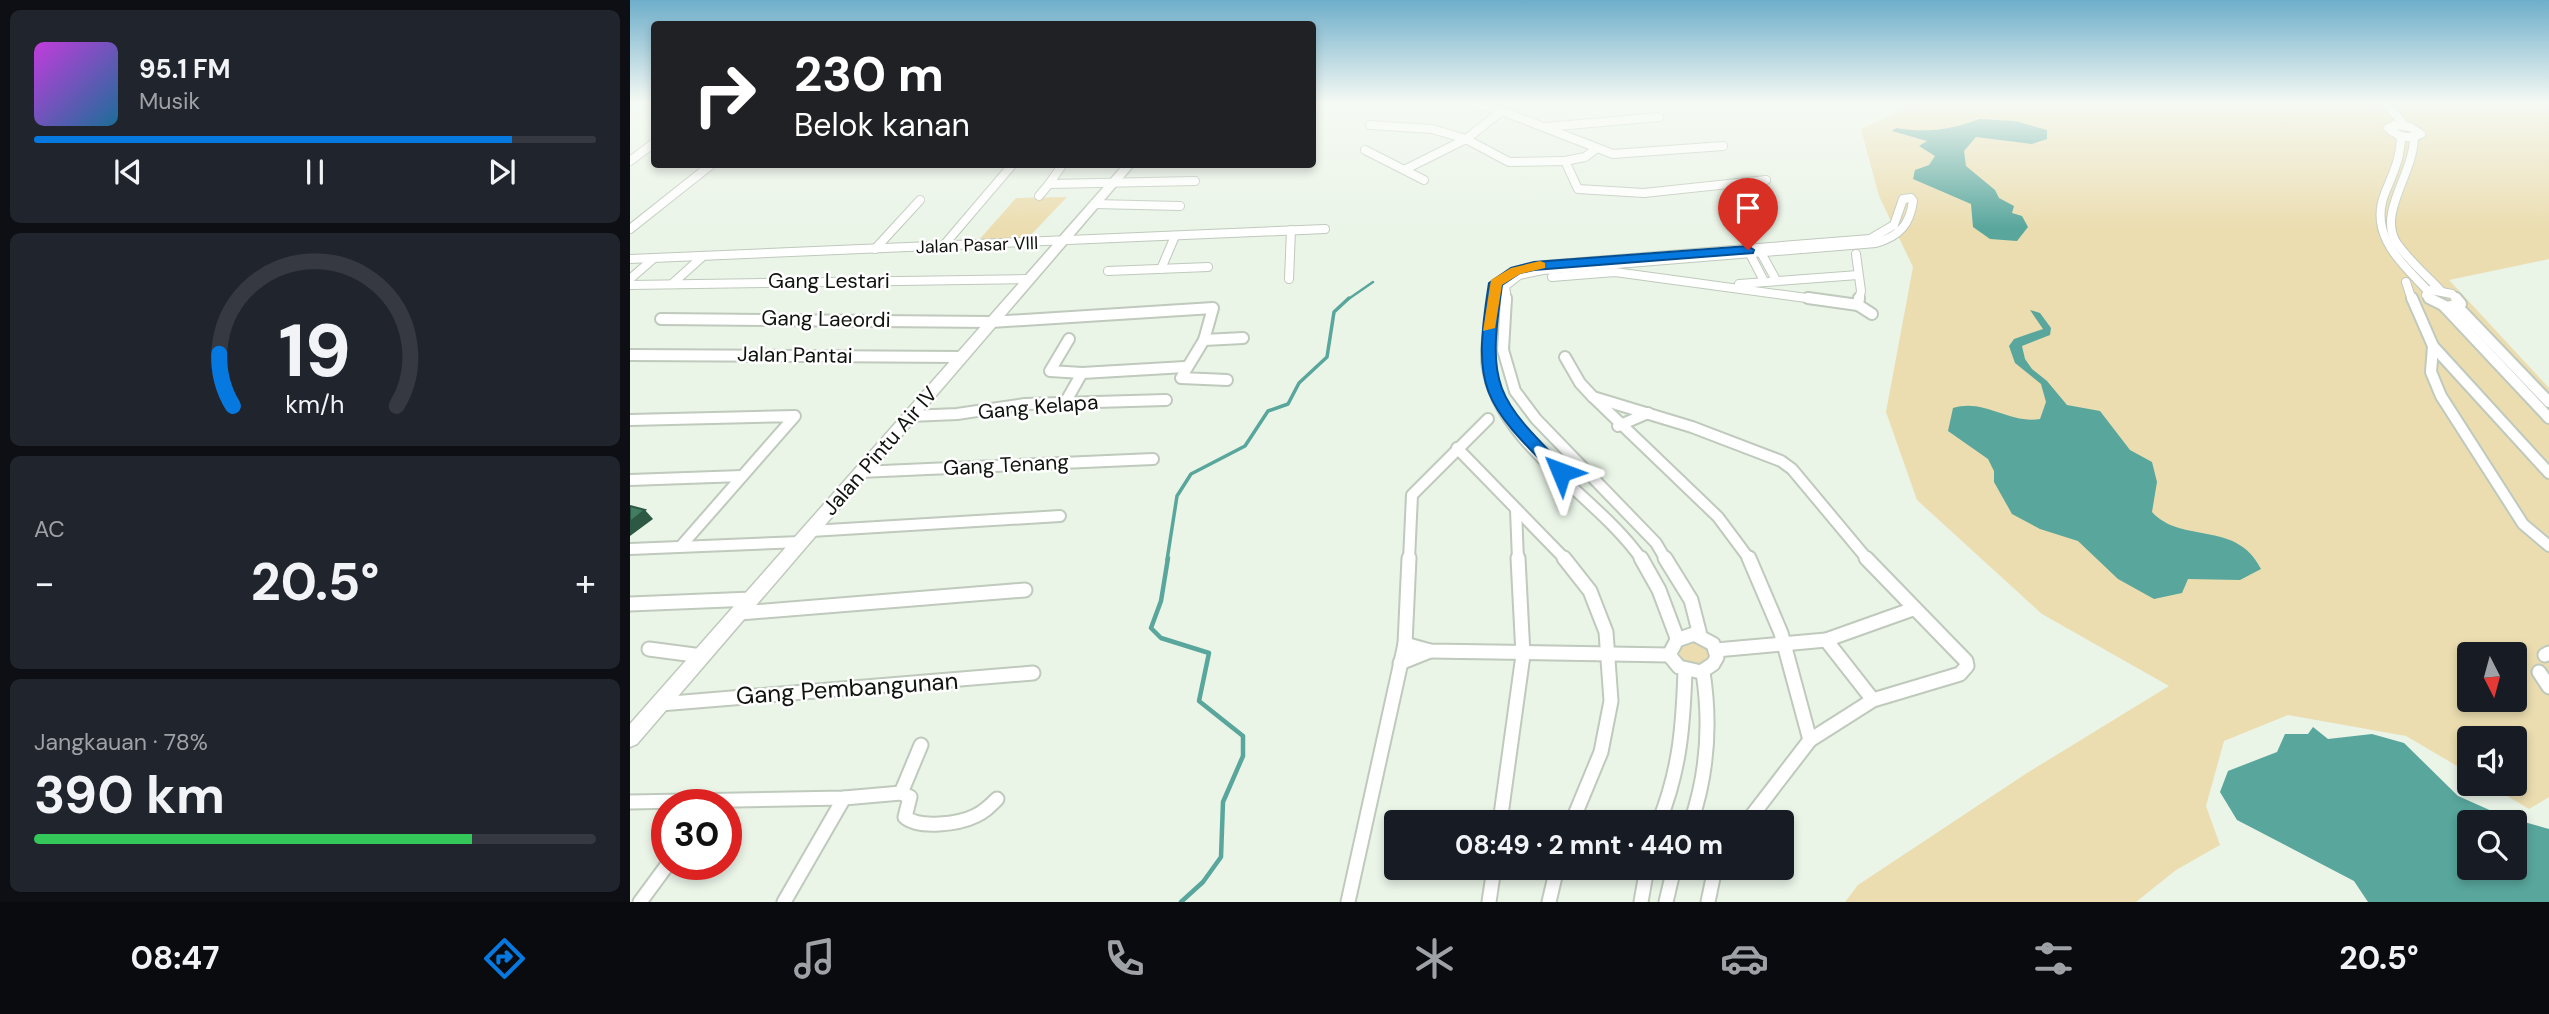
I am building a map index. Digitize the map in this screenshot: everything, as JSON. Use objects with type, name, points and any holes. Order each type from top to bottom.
[{"type":"main road","name":"Jalan Pintu Air IV","points":[[632,733],[740,613],[1127,168]]},
{"type":"street","points":[[630,161],[651,145]]},
{"type":"street","points":[[1406,169],[1454,145]]},
{"type":"street","points":[[1477,145],[1509,162],[1565,161],[1585,158],[1596,149]]},
{"type":"street","points":[[1586,145],[1619,155],[1723,146]]},
{"type":"street","points":[[2401,145],[2401,162],[2379,204],[2376,217],[2384,239],[2428,291],[2428,298],[2443,305],[2456,306],[2461,304],[2459,299],[2441,290],[2396,240],[2389,226],[2389,217],[2414,161],[2413,145]]},
{"type":"street","points":[[1365,150],[1424,180]]},
{"type":"street","points":[[1565,161],[1578,189],[1589,192],[1648,191],[1766,180]]},
{"type":"street","points":[[630,229],[707,168]]},
{"type":"street","points":[[944,245],[1010,168]]},
{"type":"street","points":[[1040,196],[1060,168]]},
{"type":"street","points":[[1049,184],[1195,181]]},
{"type":"street","points":[[1677,638],[1662,592],[1632,545],[1612,520],[1528,440],[1499,402],[1488,368],[1487,340],[1495,283],[1515,271],[1544,265],[1659,259],[1749,252],[1885,241],[1909,225],[1913,199],[1905,198],[1898,223],[1878,237],[1760,251]]},
{"type":"street","points":[[875,249],[920,200]]},
{"type":"street","points":[[1094,204],[1180,206]]},
{"type":"street","name":"Jalan Pasar VIII","points":[[630,259],[1325,229]]},
{"type":"street","points":[[1289,279],[1291,230]]},
{"type":"street","points":[[1161,269],[1175,236]]},
{"type":"street","points":[[2384,239],[2396,240]]},
{"type":"street","points":[[1760,251],[1776,280]]},
{"type":"street","points":[[1749,252],[1764,281]]},
{"type":"street","points":[[1856,254],[1861,291],[1858,305]]},
{"type":"street","points":[[672,284],[702,257]]},
{"type":"street","points":[[630,279],[653,259]]},
{"type":"street","points":[[1659,259],[1526,273],[1505,286],[1508,311],[1503,350],[1515,391],[1536,419],[1662,550],[1691,600],[1700,635]]},
{"type":"street","points":[[1108,271],[1208,267]]},
{"type":"street","points":[[1552,277],[1615,272],[1858,305],[1872,314]]},
{"type":"street","points":[[1726,286],[1858,275]]},
{"type":"street","name":"Gang Lestari","points":[[630,285],[1028,279]]},
{"type":"street","points":[[2406,282],[2420,325],[2433,346],[2549,473]]},
{"type":"street","points":[[2428,291],[2441,290]]},
{"type":"street","points":[[2443,305],[2549,418]]},
{"type":"street","points":[[2456,306],[2549,402]]},
{"type":"street","name":"Gang Laeordi","points":[[661,319],[991,322],[1213,309],[1204,340]]},
{"type":"street","points":[[1493,312],[1508,311]]},
{"type":"street","points":[[1227,380],[1181,378],[1185,367],[1204,340],[1243,338]]},
{"type":"street","points":[[1069,339],[1050,371],[1082,373],[1185,367]]},
{"type":"street","points":[[2433,346],[2428,360],[2430,378],[2523,524],[2547,544]]},
{"type":"street","name":"Jalan Pantai","points":[[630,355],[961,357]]},
{"type":"street","points":[[1565,357],[1580,383],[1618,425],[1663,464],[1735,537],[1761,582],[1784,645],[1810,740]]},
{"type":"street","points":[[1066,401],[1082,373]]},
{"type":"street","points":[[1593,397],[1647,413],[1781,461],[1792,468],[1880,574],[1962,656],[1967,666],[1959,674],[1872,700],[1810,740],[1756,810]]},
{"type":"street","name":"Gang Kelapa","points":[[910,416],[1066,401],[1166,400]]},
{"type":"street","points":[[1618,425],[1647,413]]},
{"type":"street","points":[[630,419],[795,416],[682,545]]},
{"type":"street","points":[[1348,902],[1405,644],[1412,495],[1488,419]]},
{"type":"street","points":[[1457,448],[1560,552],[1590,591],[1606,632],[1611,701],[1601,752],[1577,810]]},
{"type":"street","name":"Gang Tenang","points":[[860,472],[1153,459]]},
{"type":"street","points":[[630,480],[742,476]]},
{"type":"street","points":[[1502,810],[1523,655],[1516,510]]},
{"type":"street","points":[[630,549],[1060,516]]},
{"type":"street","points":[[740,613],[1025,590]]},
{"type":"street","points":[[630,604],[752,599]]},
{"type":"street","points":[[1716,650],[1826,640],[1913,609]]},
{"type":"street","points":[[1688,634],[1707,639],[1716,650],[1715,663],[1703,672],[1685,671],[1675,664],[1670,655],[1672,643],[1677,638],[1688,634]]},
{"type":"street","points":[[1826,640],[1872,700]]},
{"type":"street","points":[[1405,644],[1430,651],[1523,655],[1670,655]]},
{"type":"street","points":[[649,649],[702,656]]},
{"type":"street","points":[[1401,663],[1430,651]]},
{"type":"street","points":[[1664,810],[1673,786],[1683,737],[1685,671]]},
{"type":"street","points":[[1693,810],[1707,745],[1709,707],[1703,672]]},
{"type":"street","points":[[2539,672],[2549,687]]},
{"type":"street","name":"Gang Pembangunan","points":[[660,704],[1033,673]]},
{"type":"street","points":[[901,793],[921,745]]},
{"type":"street","points":[[742,802],[901,793],[910,797],[905,817],[911,822],[970,821],[980,817],[998,799]]},
{"type":"street","points":[[784,902],[844,798]]},
{"type":"street","points":[[630,802],[651,802]]},
{"type":"street","points":[[640,902],[656,880]]},
{"type":"street","points":[[1489,902],[1492,880]]},
{"type":"street","points":[[1549,902],[1554,880]]},
{"type":"street","points":[[1641,902],[1645,880]]},
{"type":"street","points":[[1666,902],[1671,880]]},
{"type":"street","points":[[1708,902],[1713,880]]},
{"type":"shaded area","points":[[1865,145],[2549,145],[2549,259],[2449,280],[2549,388],[2549,797],[2529,809],[2507,796],[2527,796],[2527,726],[2457,726],[2457,766],[2406,736],[2288,715],[2224,741],[2206,806],[2220,845],[2176,870],[2136,902],[1845,902],[1858,885],[2027,773],[2169,686],[2042,614],[1917,500],[1886,412],[1913,267],[1879,196]]},
{"type":"shaded area","points":[[1067,197],[1027,239],[979,240],[1016,198]]},
{"type":"shaded area","points":[[1694,639],[1704,643],[1708,653],[1704,663],[1694,667],[1684,663],[1680,653],[1684,643]]},
{"type":"water","points":[[1969,145],[1964,151],[1966,166],[1995,190],[1999,198],[2014,206],[2012,213],[2022,216],[2028,227],[2017,241],[1990,239],[1973,227],[1971,204],[1913,179],[1915,170],[1929,165],[1935,156],[1919,146]]},
{"type":"water","points":[[2030,310],[2040,313],[2051,328],[2050,335],[2022,346],[2025,359],[2067,405],[2100,411],[2130,450],[2152,462],[2157,482],[2152,512],[2164,522],[2178,528],[2238,544],[2261,569],[2240,580],[2188,579],[2182,593],[2154,599],[2118,579],[2078,541],[2040,529],[2012,514],[1994,482],[1994,471],[1988,459],[1948,431],[1953,408],[1964,406],[1986,408],[2029,420],[2040,419],[2046,402],[2041,384],[2015,363],[2009,346],[2014,339],[2043,329]]},
{"type":"water","points":[[2313,727],[2328,739],[2372,734],[2404,743],[2457,796],[2490,810],[2457,810],[2457,880],[2527,880],[2527,823],[2549,829],[2549,902],[2368,902],[2354,881],[2237,820],[2220,792],[2228,771],[2277,752],[2285,734],[2308,734]]},
{"type":"building","points":[[630,506],[645,510],[630,522]]},
{"type":"waterway","points":[[1347,300],[1373,282]]},
{"type":"waterway","points":[[1167,560],[1177,496],[1191,474],[1245,446],[1268,411],[1288,404],[1299,383],[1327,357],[1334,312],[1349,298]]},
{"type":"waterway","points":[[1168,558],[1161,601],[1151,628],[1161,638],[1209,653],[1199,701],[1243,736],[1243,756],[1223,802],[1221,857],[1203,882],[1181,902]]},
{"type":"slow traffic","points":[[1488,328],[1493,312],[1495,283],[1515,271],[1540,265]]},
{"type":"route","points":[[1561,472],[1518,429],[1499,402],[1491,384],[1487,340],[1495,283],[1508,274],[1534,266],[1748,250]]}]
